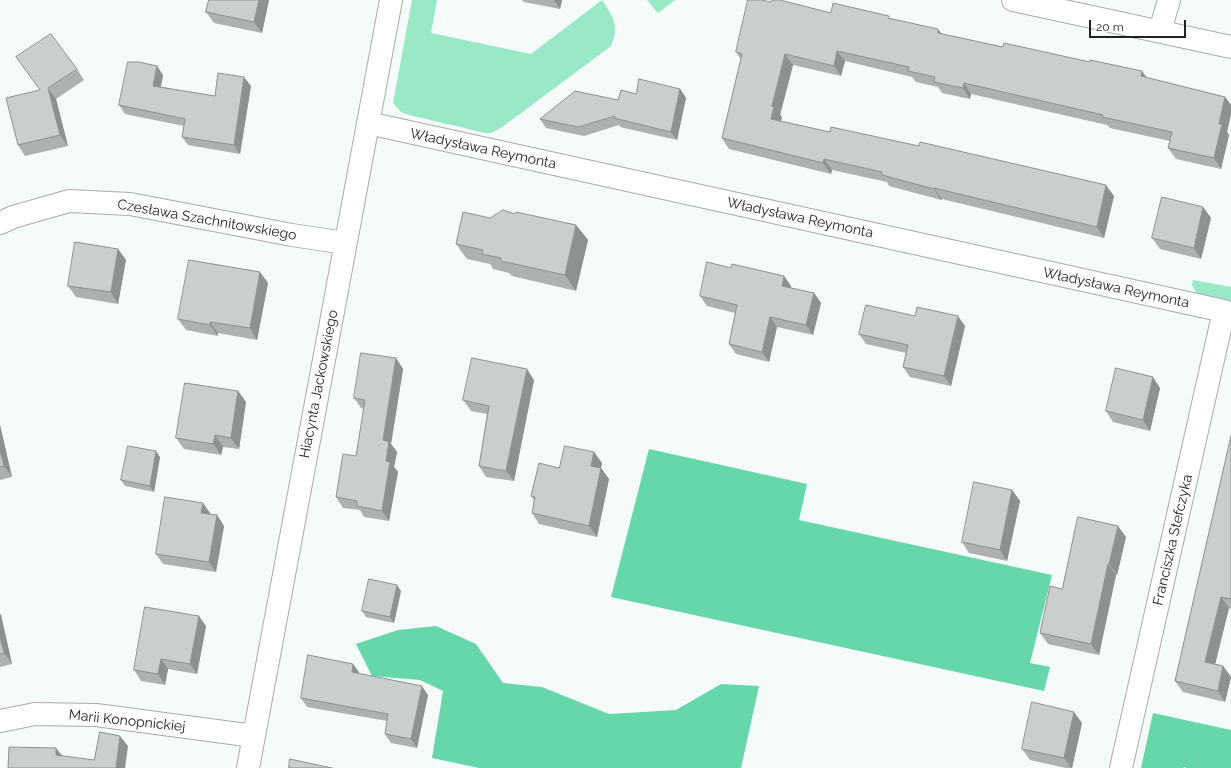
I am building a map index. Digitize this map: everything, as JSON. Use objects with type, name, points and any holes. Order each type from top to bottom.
[{"type":"street","name":"Hiacynta Jackowskiego","points":[[248,768],[391,0]]},
{"type":"street","points":[[1013,0],[1231,47]]},
{"type":"street","points":[[1160,31],[1169,0]]},
{"type":"street","name":"Władysława Reymonta","points":[[368,123],[1228,313]]},
{"type":"street","name":"Czesława Szachnitowskiego","points":[[0,224],[13,217],[69,201],[130,204],[292,235],[345,243]]},
{"type":"street","name":"Franciszka Stefczyka","points":[[1121,768],[1228,313]]},
{"type":"street","name":"Marii Konopnickiej","points":[[0,721],[35,714],[96,715],[254,736]]},
{"type":"green space","points":[[412,0],[437,0],[431,33],[531,54],[602,0],[614,22],[614,39],[611,46],[501,128],[491,133],[485,133],[409,115],[401,112],[393,103]]},
{"type":"green space","points":[[647,0],[675,0],[658,13]]},
{"type":"green space","points":[[1193,280],[1231,287],[1231,301],[1197,294],[1192,285]]},
{"type":"green space","points":[[649,449],[807,484],[799,520],[1052,575],[1030,663],[1050,667],[1044,691],[611,597]]},
{"type":"green space","points":[[436,626],[476,644],[503,683],[542,687],[609,714],[676,710],[721,684],[759,686],[741,768],[479,768],[432,758],[443,691],[420,680],[372,676],[356,644],[398,630]]},
{"type":"green space","points":[[1153,713],[1231,730],[1231,768],[1141,768]]},
{"type":"building","points":[[209,0],[259,0],[254,22],[206,12]]},
{"type":"building","points":[[748,0],[771,2],[772,0],[780,0],[831,13],[833,3],[889,16],[888,18],[938,29],[938,33],[1003,47],[1004,43],[1090,62],[1090,60],[1142,71],[1141,76],[1225,97],[1219,124],[1222,124],[1214,158],[1168,148],[1172,132],[1102,117],[1103,115],[964,83],[963,88],[934,82],[935,77],[908,71],[909,67],[837,51],[834,66],[785,54],[772,106],[774,107],[771,119],[830,132],[831,127],[919,146],[920,142],[1106,185],[1097,227],[934,189],[882,175],[882,172],[824,159],[823,163],[722,138],[742,54],[736,52]]},
{"type":"building","points":[[51,34],[77,69],[48,88],[60,135],[18,145],[6,98],[40,90],[16,57]]},
{"type":"building","points":[[128,62],[139,62],[157,66],[153,86],[215,96],[218,73],[244,77],[234,145],[182,137],[185,119],[119,105]]},
{"type":"building","points":[[639,79],[680,89],[671,132],[614,118],[615,116],[578,127],[540,119],[575,91],[618,100],[621,90],[636,94]]},
{"type":"building","points":[[1162,197],[1203,207],[1194,248],[1152,238]]},
{"type":"building","points":[[503,210],[515,214],[516,212],[576,225],[565,275],[501,261],[501,258],[482,254],[483,250],[456,244],[463,212],[490,218]]},
{"type":"building","points":[[75,242],[118,249],[111,292],[68,286]]},
{"type":"building","points":[[189,260],[260,272],[250,328],[210,322],[210,325],[178,319]]},
{"type":"building","points":[[707,262],[731,268],[732,264],[784,276],[782,286],[814,293],[806,325],[770,317],[762,352],[729,344],[737,305],[700,296]]},
{"type":"building","points":[[866,305],[915,316],[917,307],[958,316],[944,376],[903,367],[908,345],[859,334]]},
{"type":"building","points":[[361,353],[396,358],[383,440],[389,442],[386,461],[390,462],[382,511],[357,506],[357,501],[336,497],[343,454],[356,456],[365,400],[354,398]]},
{"type":"building","points":[[472,358],[527,369],[506,471],[479,466],[489,406],[463,400]]},
{"type":"building","points":[[1116,368],[1153,377],[1143,420],[1106,411]]},
{"type":"building","points":[[185,383],[238,391],[231,438],[215,435],[213,444],[176,438]]},
{"type":"building","points":[[1231,436],[1231,599],[1221,597],[1205,662],[1223,666],[1218,691],[1175,681]]},
{"type":"building","points":[[128,446],[156,451],[150,486],[121,480]]},
{"type":"building","points":[[565,446],[594,452],[591,466],[601,468],[589,526],[532,513],[535,497],[531,496],[539,463],[559,468]]},
{"type":"building","points":[[0,450],[4,466],[0,467]]},
{"type":"building","points":[[974,482],[1012,490],[1000,550],[962,542]]},
{"type":"building","points":[[165,497],[203,503],[201,513],[217,515],[209,562],[156,554]]},
{"type":"building","points":[[1078,517],[1118,526],[1108,564],[1091,644],[1040,633],[1050,586],[1062,589]]},
{"type":"building","points":[[369,579],[397,585],[390,617],[362,611]]},
{"type":"building","points":[[145,607],[199,616],[190,664],[161,659],[158,674],[134,670]]},
{"type":"building","points":[[0,636],[4,653],[0,654]]},
{"type":"building","points":[[308,655],[353,664],[352,672],[422,686],[411,739],[385,734],[388,714],[301,698]]},
{"type":"building","points":[[1032,702],[1074,712],[1064,758],[1022,749]]},
{"type":"building","points":[[100,732],[120,736],[116,768],[8,768],[9,747],[56,748],[56,755],[94,760]]},
{"type":"building","points":[[290,759],[332,768],[289,768]]}]
